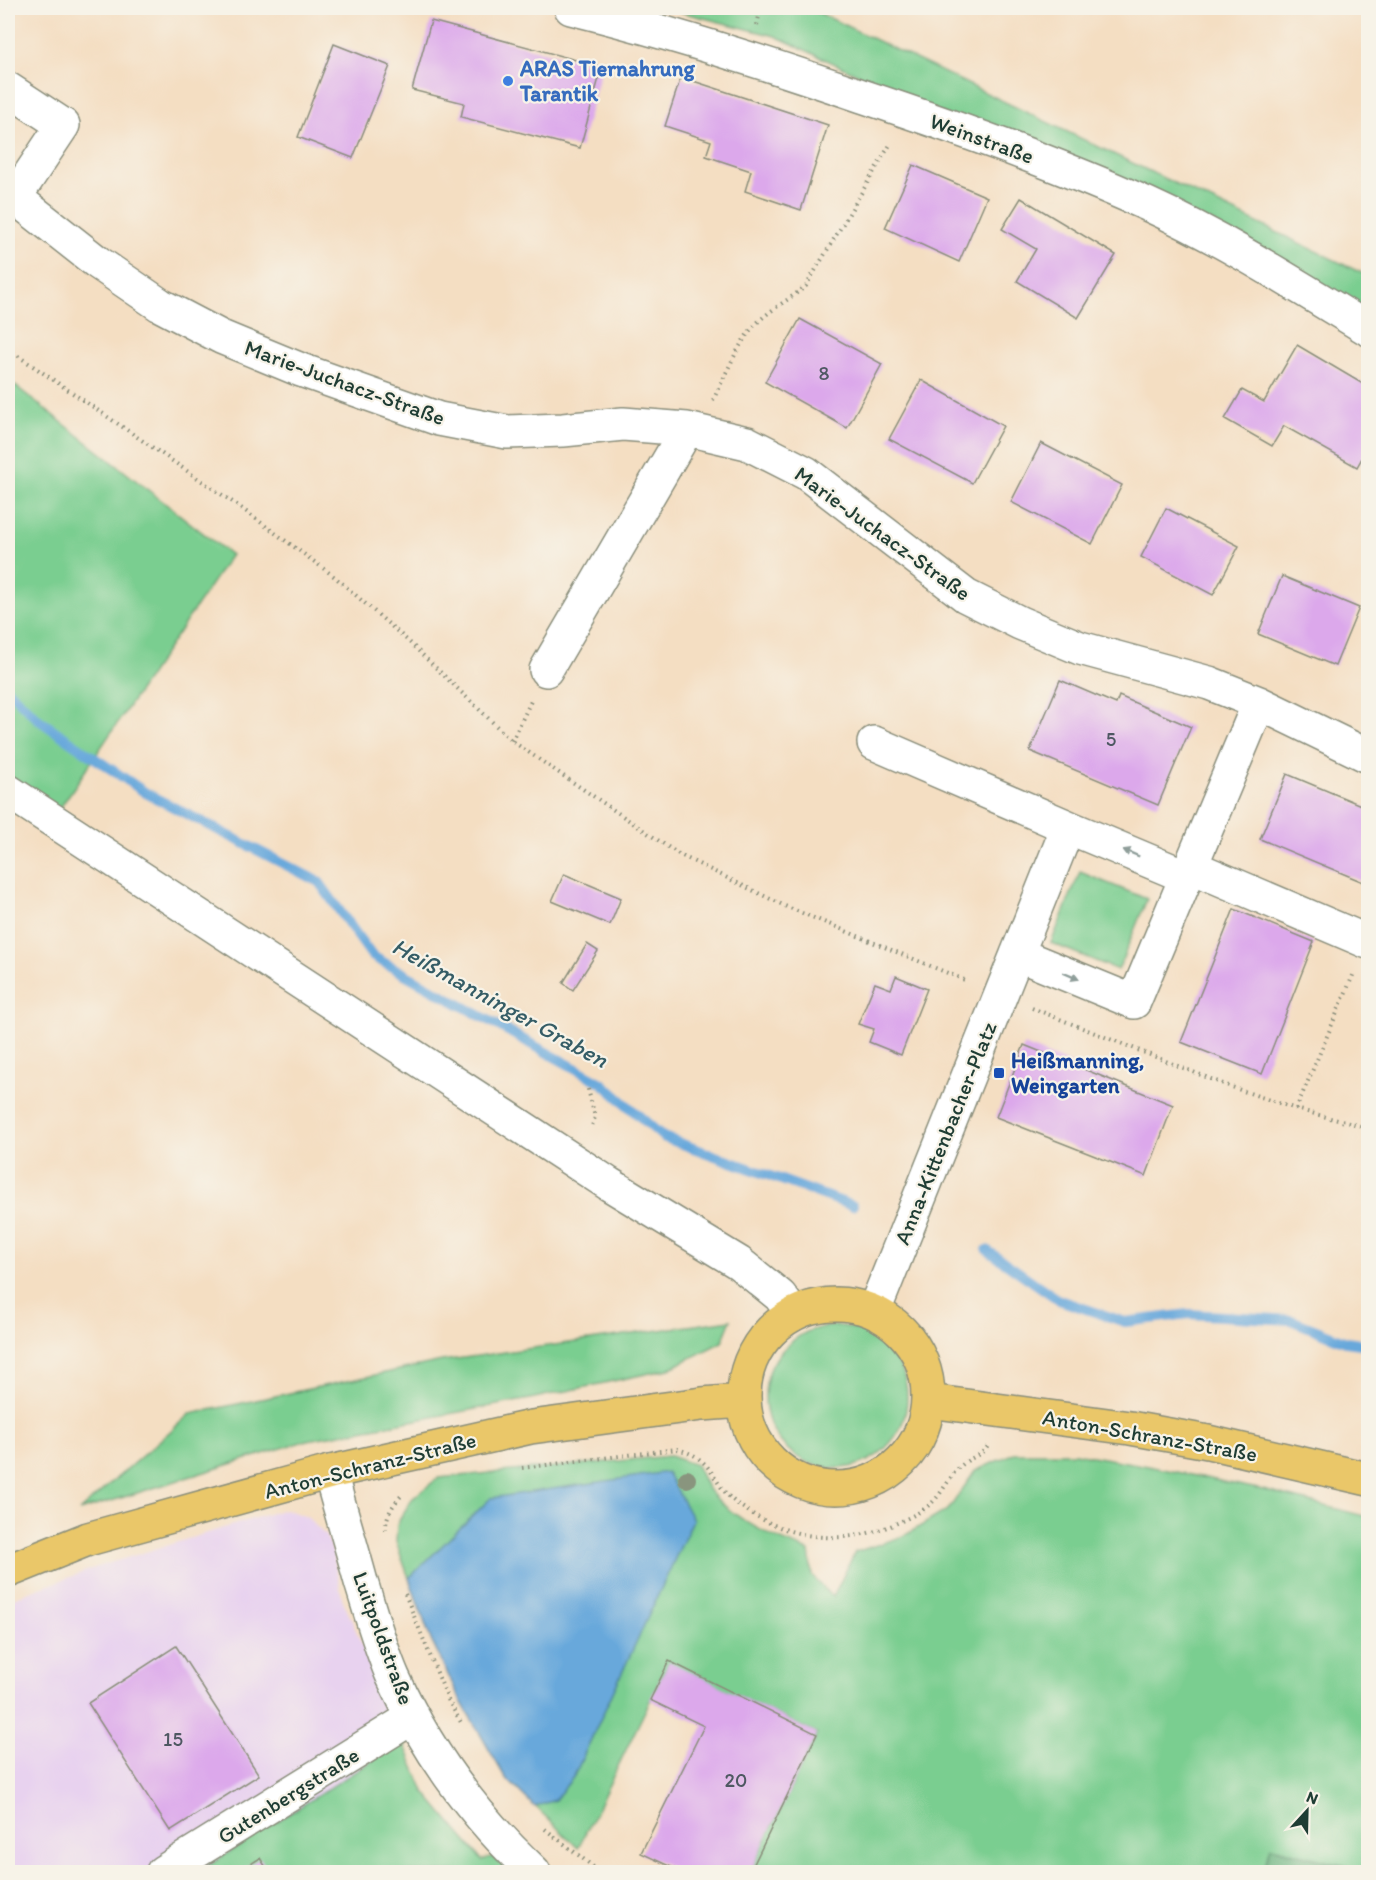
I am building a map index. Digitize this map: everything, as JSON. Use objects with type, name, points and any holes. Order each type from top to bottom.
[{"type":"main road","points":[[854,1305],[874,1311],[892,1322],[908,1337],[920,1355],[927,1376],[929,1401],[926,1421],[916,1443],[901,1462],[882,1477],[860,1486],[836,1489],[808,1484],[783,1472],[762,1453],[749,1428],[743,1401],[746,1375],[755,1350],[771,1329],[793,1314],[812,1306],[854,1305]]},
{"type":"main road","name":"Anton-Schranz-Straße","points":[[8,1571],[88,1539],[330,1472],[531,1427],[702,1404],[743,1401]]},
{"type":"main road","name":"Anton-Schranz-Straße","points":[[929,1401],[1130,1428],[1208,1442],[1368,1479]]},
{"type":"street","name":"Weinstraße","points":[[571,8],[760,61],[910,112],[1052,164],[1148,205],[1223,243],[1368,329]]},
{"type":"street","name":"Marie-Juchacz-Straße","points":[[8,90],[63,125],[11,195],[97,262],[160,305],[220,336],[301,370],[439,419],[507,432],[563,430],[623,424],[693,430],[747,443],[806,473],[966,596],[1020,623],[1080,648],[1209,683],[1259,703],[1368,756]]},
{"type":"street","points":[[546,670],[693,430]]},
{"type":"street","points":[[1017,954],[1134,1002],[1259,703]]},
{"type":"street","points":[[874,743],[1068,827],[1188,871],[1368,942]]},
{"type":"street","points":[[8,791],[609,1184],[739,1263],[780,1296],[793,1314]]},
{"type":"street","name":"Anna-Kittenbacher-Platz","points":[[874,1311],[1068,827]]},
{"type":"street","name":"Luitpoldstraße","points":[[330,1472],[376,1632],[412,1716],[439,1761],[469,1803],[504,1844],[534,1872]]},
{"type":"street","name":"Gutenbergstraße","points":[[163,1872],[412,1716]]},
{"type":"path","points":[[693,430],[753,327],[770,311],[791,299],[806,286],[910,112]]},
{"type":"path","points":[[8,349],[237,505],[335,577],[407,640],[512,741],[680,855],[785,906],[1176,1066],[1296,1109],[1368,1128]]},
{"type":"path","points":[[512,741],[546,670]]},
{"type":"path","points":[[1296,1109],[1368,942]]},
{"type":"path","points":[[516,1469],[677,1449],[692,1453],[704,1461],[726,1493],[754,1515],[770,1523],[811,1536],[835,1539],[858,1537],[881,1530],[926,1508],[938,1497],[962,1464],[988,1447],[979,1407]]},
{"type":"path","points":[[387,1535],[385,1526],[395,1502],[408,1489]]},
{"type":"path","points":[[402,1584],[449,1702],[465,1730]]},
{"type":"path","points":[[538,1823],[600,1872]]},
{"type":"shaded area","points":[[285,1509],[307,1517],[326,1536],[333,1552],[342,1598],[403,1741],[198,1872],[8,1872],[8,1600],[97,1567]]},
{"type":"green space","points":[[664,8],[809,8],[1368,276],[1368,311],[775,36]]},
{"type":"green space","points":[[8,380],[231,555],[52,820],[8,790]]},
{"type":"green space","points":[[1080,872],[1147,899],[1118,970],[1051,943]]},
{"type":"green space","points":[[731,1320],[722,1342],[669,1369],[530,1399],[308,1440],[79,1511],[190,1414],[442,1361]]},
{"type":"green space","points":[[836,1326],[863,1332],[886,1347],[901,1370],[907,1397],[901,1424],[886,1447],[863,1462],[836,1468],[809,1462],[786,1447],[771,1424],[765,1397],[771,1370],[786,1347],[809,1332]]},
{"type":"green space","points":[[1014,1453],[1075,1453],[1143,1465],[1263,1490],[1368,1517],[1368,1872],[1272,1847],[1263,1872],[750,1872],[817,1734],[669,1662],[578,1848],[505,1777],[461,1701],[431,1640],[396,1542],[397,1524],[412,1499],[438,1478],[670,1456],[696,1465],[712,1494],[733,1513],[770,1535],[809,1551],[812,1576],[833,1597],[855,1552],[904,1536],[949,1509],[975,1471]]},
{"type":"green space","points":[[403,1741],[424,1791],[482,1860],[493,1856],[510,1872],[198,1872]]},
{"type":"green space","points":[[1271,1847],[1368,1872],[1263,1872]]},
{"type":"water","points":[[667,1472],[693,1520],[574,1776],[555,1800],[535,1807],[505,1777],[461,1701],[431,1640],[409,1578],[491,1498]]},
{"type":"building","points":[[431,21],[602,67],[580,148],[461,117],[464,103],[412,90]]},
{"type":"building","points":[[334,44],[390,66],[353,158],[298,137]]},
{"type":"building","points":[[681,77],[828,125],[801,210],[745,191],[751,171],[706,156],[711,141],[665,126]]},
{"type":"building","points":[[913,165],[987,197],[959,262],[885,228]]},
{"type":"building","points":[[1021,198],[1116,255],[1078,318],[1017,281],[1036,249],[1002,229]]},
{"type":"building","points":[[800,319],[882,364],[847,428],[765,382]]},
{"type":"building","points":[[1297,345],[1368,387],[1368,447],[1357,467],[1284,426],[1272,446],[1225,419],[1242,390],[1264,402]]},
{"type":"building","points":[[921,380],[1003,426],[972,483],[889,439]]},
{"type":"building","points":[[1041,443],[1122,485],[1092,544],[1011,502]]},
{"type":"building","points":[[1166,508],[1239,546],[1213,595],[1141,557]]},
{"type":"building","points":[[1282,576],[1359,608],[1335,666],[1258,634]]},
{"type":"building","points":[[1060,680],[1116,704],[1119,696],[1191,727],[1158,805],[1030,751]]},
{"type":"building","points":[[1287,774],[1368,808],[1368,884],[1260,839]]},
{"type":"building","points":[[564,874],[621,898],[610,925],[552,901]]},
{"type":"building","points":[[1234,909],[1314,942],[1262,1074],[1181,1042]]},
{"type":"building","points":[[587,944],[598,951],[573,990],[563,983]]},
{"type":"building","points":[[896,976],[927,989],[901,1055],[869,1042],[874,1029],[858,1024],[875,983],[891,989]]},
{"type":"building","points":[[1024,1045],[1173,1105],[1146,1176],[996,1117]]},
{"type":"building","points":[[176,1646],[259,1775],[170,1831],[88,1703]]},
{"type":"building","points":[[669,1661],[817,1734],[750,1872],[682,1872],[641,1853],[704,1726],[650,1700]]},
{"type":"building","points":[[260,1858],[269,1872],[238,1872]]},
{"type":"waterway","name":"Heißmanninger Graben","points":[[8,690],[39,720],[146,793],[319,882],[372,956],[602,1083],[663,1137],[853,1206]]},
{"type":"waterway","name":"Heißmanninger Graben","points":[[987,1250],[1059,1300],[1125,1322],[1189,1314],[1291,1320],[1346,1342],[1368,1345]]},
{"type":"place","name":"ARAS Tiernahrung Tarantik","points":[[508,81]]},
{"type":"place","name":"Heißmanning, Weingarten","points":[[999,1073]]}]
